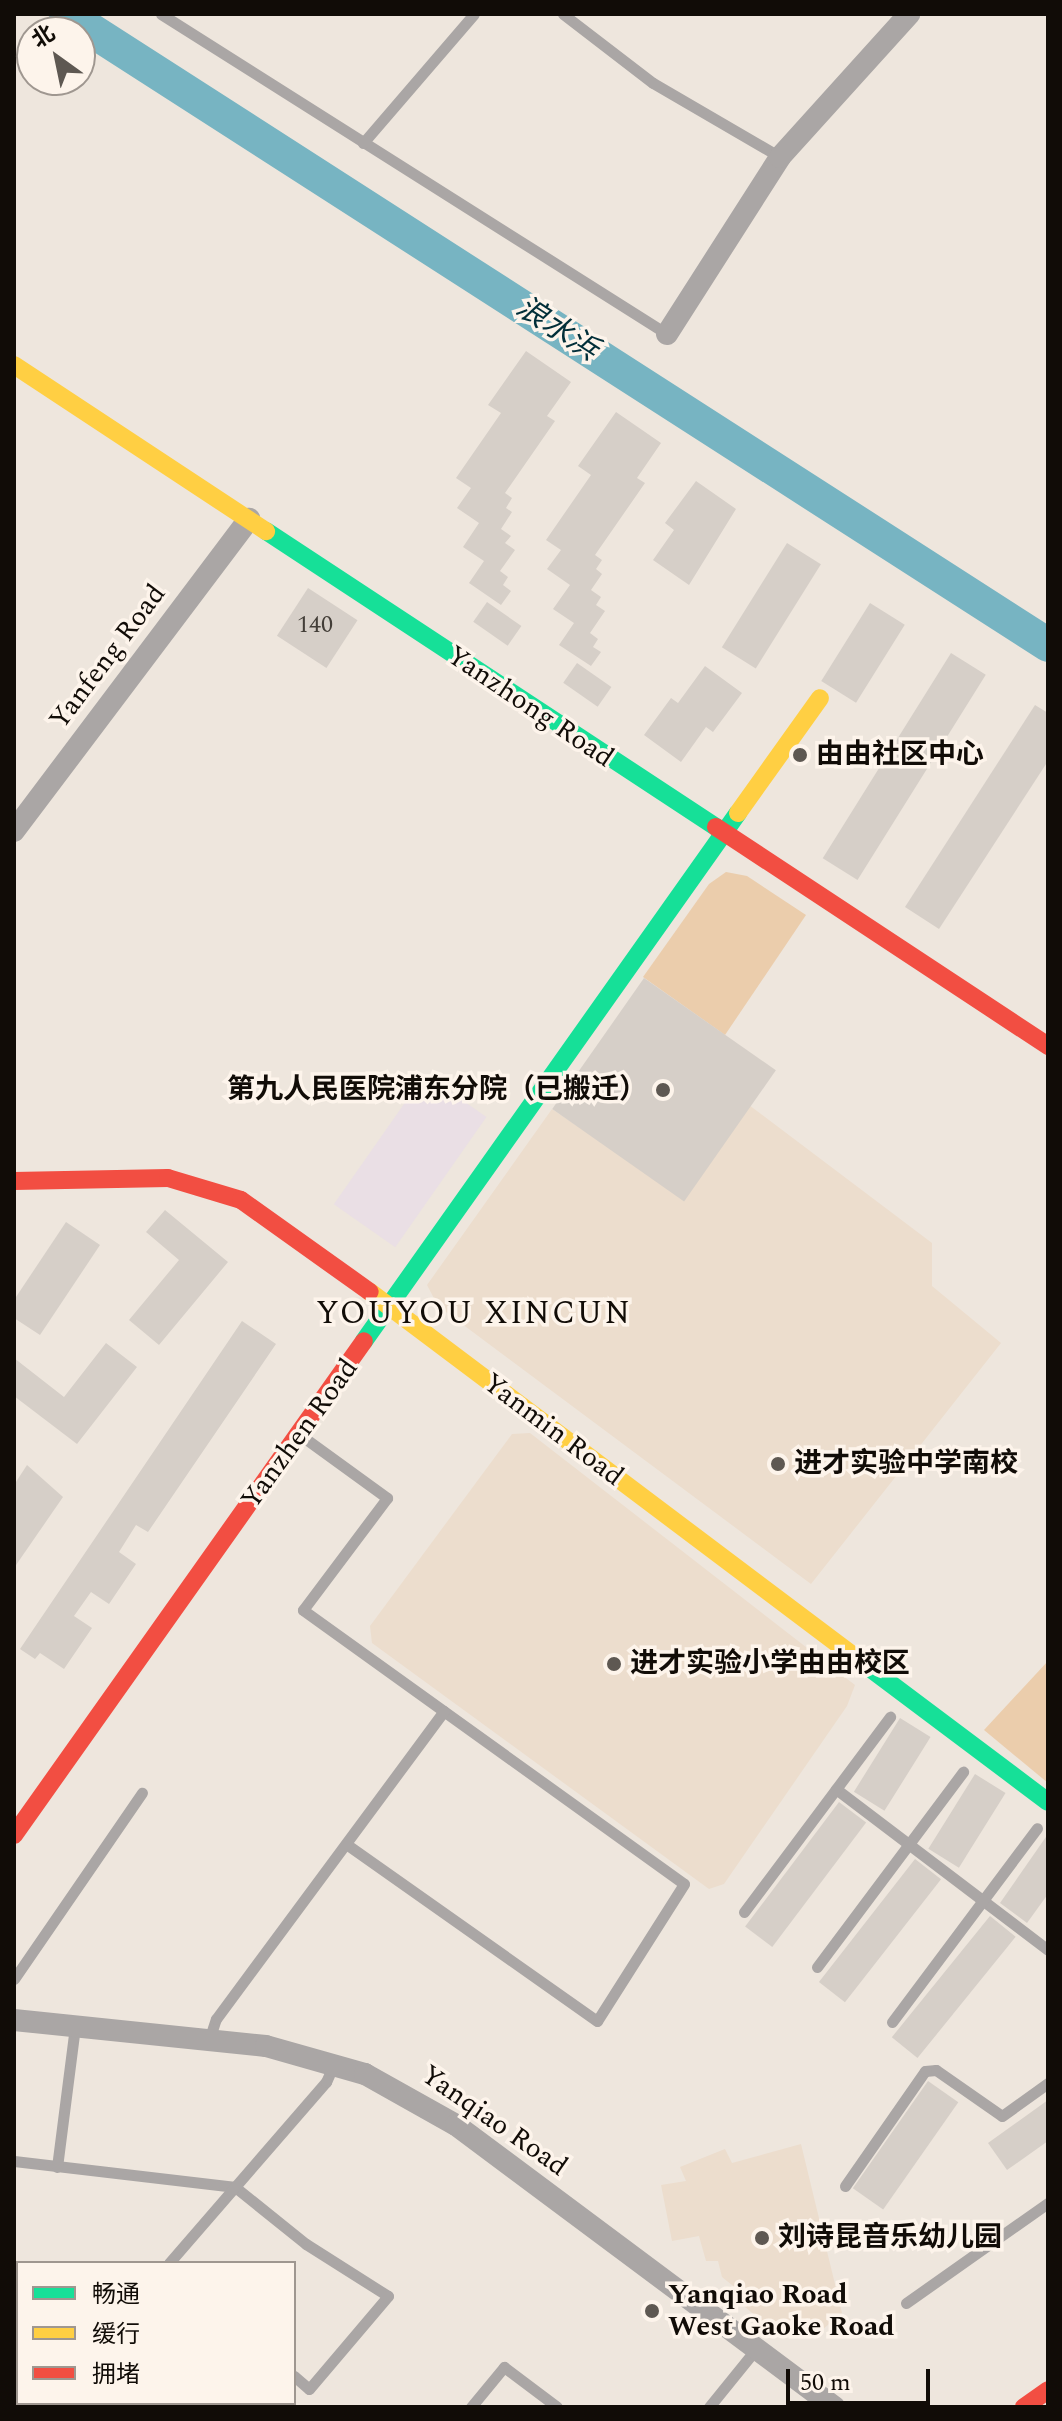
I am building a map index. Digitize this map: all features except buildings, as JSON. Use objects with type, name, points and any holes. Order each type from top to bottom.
[{"type":"street","points":[[667,334],[780,157],[909,14]]},
{"type":"street","name":"Yanzhong Road","points":[[14,365],[723,836],[1048,1046]]},
{"type":"street","name":"Yanfeng Road","points":[[14,831],[249,519]]},
{"type":"street","name":"Yanzhen Road","points":[[14,1835],[392,1308],[820,698]]},
{"type":"street","name":"Yanmin Road","points":[[14,1181],[138,1176],[200,1186],[268,1215],[1048,1802]]},
{"type":"street","name":"Yanqiao Road","points":[[14,2020],[266,2046],[335,2063],[412,2097],[456,2125],[834,2407]]},
{"type":"street","points":[[1024,2407],[1048,2390]]},
{"type":"lane","points":[[161,14],[667,334]]},
{"type":"lane","points":[[363,143],[474,14]]},
{"type":"lane","points":[[563,14],[653,83],[780,157]]},
{"type":"lane","points":[[299,1434],[387,1498],[303,1610],[684,1884],[597,2021],[346,1844]]},
{"type":"lane","points":[[209,2040],[216,2019],[444,1711]]},
{"type":"lane","points":[[744,1912],[890,1717]]},
{"type":"lane","points":[[817,1967],[963,1772]]},
{"type":"lane","points":[[836,1789],[1048,1950]]},
{"type":"lane","points":[[14,1979],[142,1793]]},
{"type":"lane","points":[[892,2022],[1037,1828]]},
{"type":"lane","points":[[57,2167],[75,2026]]},
{"type":"lane","points":[[171,2261],[326,2082],[335,2063]]},
{"type":"lane","points":[[845,2186],[925,2071],[936,2070],[1002,2116],[1048,2083]]},
{"type":"lane","points":[[14,2161],[235,2187],[306,2244],[388,2296],[309,2389],[296,2378]]},
{"type":"lane","points":[[906,2303],[1048,2203]]},
{"type":"lane","points":[[709,2407],[756,2349]]},
{"type":"lane","points":[[471,2407],[504,2367],[557,2407]]},
{"type":"shaded area","points":[[726,872],[747,876],[806,915],[725,1035],[643,977],[709,884]]},
{"type":"shaded area","points":[[425,1074],[486,1117],[395,1247],[334,1204]]},
{"type":"shaded area","name":"进才实验中学南校","points":[[749,1105],[932,1243],[932,1286],[1001,1343],[811,1584],[438,1306],[427,1285],[552,1109],[678,1194]]},
{"type":"shaded area","name":"进才实验小学由由校区","points":[[530,1433],[855,1685],[847,1706],[724,1884],[709,1889],[372,1643],[370,1626],[512,1434]]},
{"type":"shaded area","points":[[1048,1661],[1048,1783],[984,1730]]},
{"type":"shaded area","name":"刘诗昆音乐幼儿园","points":[[801,2144],[842,2313],[815,2336],[808,2318],[770,2328],[732,2296],[737,2289],[722,2277],[718,2261],[706,2261],[699,2236],[672,2241],[661,2185],[686,2181],[680,2167],[725,2149],[732,2163]]},
{"type":"waterway","name":"浪水浜","points":[[66,14],[1048,645]]},
{"type":"traffic: fast","points":[[266,531],[716,827]]},
{"type":"traffic: fast","points":[[364,1341],[738,813]]},
{"type":"traffic: fast","points":[[863,1663],[1048,1802]]},
{"type":"traffic: slow","points":[[14,365],[266,531]]},
{"type":"traffic: slow","points":[[738,813],[820,698]]},
{"type":"traffic: slow","points":[[370,1292],[863,1663]]},
{"type":"traffic: jam","points":[[716,827],[1048,1046]]},
{"type":"traffic: jam","points":[[14,1181],[168,1178],[241,1200],[370,1292]]},
{"type":"traffic: jam","points":[[14,1835],[364,1341]]},
{"type":"traffic: jam","points":[[1024,2407],[1048,2390]]},
{"type":"place","name":"由由社区中心","points":[[800,755]]},
{"type":"place","name":"第九人民医院浦东分院（已搬迁）","points":[[663,1090]]},
{"type":"place","name":"进才实验中学南校","points":[[778,1464]]},
{"type":"place","name":"进才实验小学由由校区","points":[[614,1664]]},
{"type":"place","name":"刘诗昆音乐幼儿园","points":[[762,2238]]},
{"type":"place","name":"Yanqiao Road West Gaoke Road","points":[[652,2311]]},
{"type":"district","name":"YOUYOU XINCUN","points":[[474,1314]]}]
